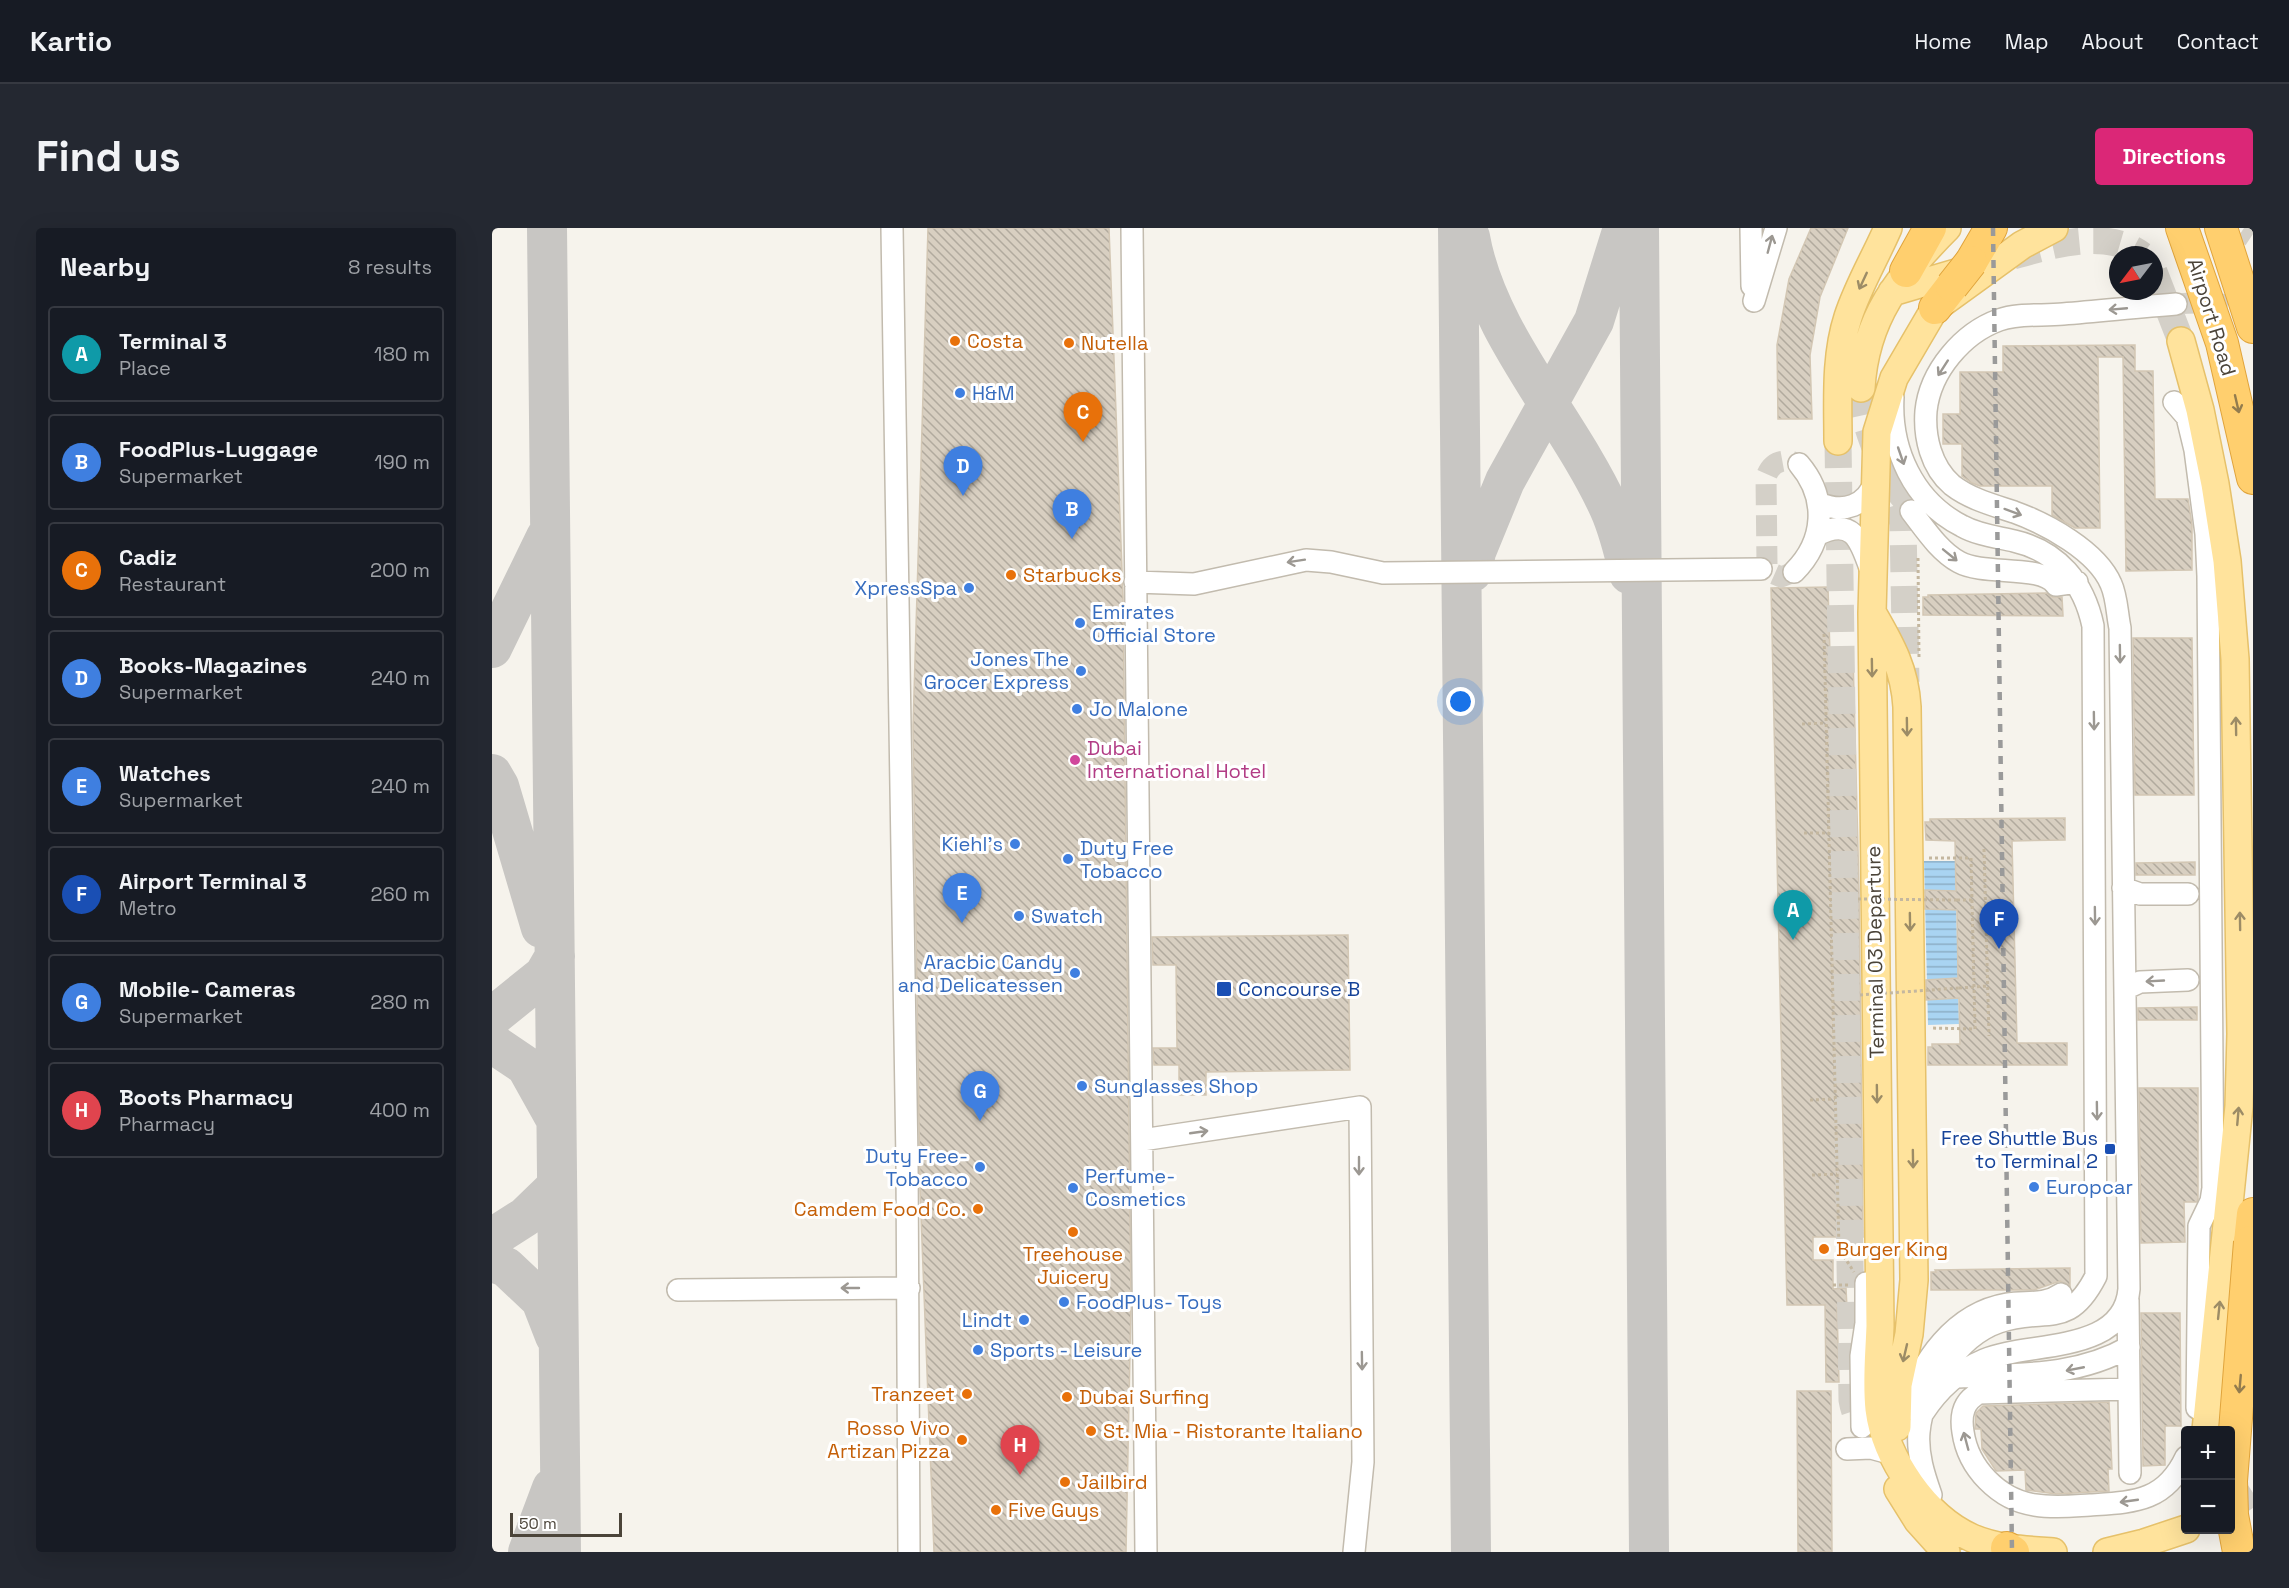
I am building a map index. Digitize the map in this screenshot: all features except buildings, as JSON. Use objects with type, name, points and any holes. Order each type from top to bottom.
[{"type":"highway","points":[[1899,282],[1930,228]]},
{"type":"highway","points":[[1961,280],[1991,228]]},
{"type":"highway","name":"Airport Road","points":[[2182,228],[2222,344],[2253,478]]},
{"type":"highway","name":"Airport Road","points":[[2221,228],[2253,327]]},
{"type":"highway","points":[[2235,228],[2253,272]]},
{"type":"highway","points":[[2239,1552],[2232,1515],[2231,1481],[2252,1228]]},
{"type":"main road","points":[[1838,441],[1839,376],[1844,333],[1853,303],[1888,228]]},
{"type":"main road","points":[[1839,376],[1865,351],[1875,322],[1899,282],[1947,228]]},
{"type":"main road","points":[[1899,282],[1961,280],[2054,228]]},
{"type":"main road","name":"Terminal 03 Departure","points":[[1961,280],[1894,378],[1877,432],[1872,613],[1878,1158],[1858,1429],[1886,1438],[1894,1463],[1930,1506],[1972,1538],[2010,1550],[2053,1552]]},
{"type":"main road","points":[[2181,341],[2208,449],[2227,561],[2235,682],[2241,973],[2239,1106],[2207,1426]]},
{"type":"main road","points":[[1872,613],[1898,659],[1905,682],[1907,707],[1914,1280],[1909,1334],[1896,1405],[1901,1444],[1908,1462],[1931,1495],[1972,1538]]},
{"type":"main road","points":[[1894,1463],[1914,1516],[1946,1552]]},
{"type":"main road","points":[[2144,1544],[2181,1518]]},
{"type":"main road","points":[[2107,1552],[2144,1544],[2181,1531]]},
{"type":"lane","points":[[892,228],[909,1288],[909,1552]]},
{"type":"lane","points":[[1132,228],[1146,1552]]},
{"type":"lane","points":[[1751,228],[1754,301],[1776,228]]},
{"type":"lane","points":[[2130,1473],[2120,628],[2112,585],[2106,574],[2089,556],[2049,526],[1978,500],[1952,484],[1931,454],[1927,439],[1926,407],[1938,375],[1954,351],[1968,337],[2001,319],[2176,304]]},
{"type":"lane","points":[[1894,378],[1892,411],[1895,439],[1904,466],[1919,490],[1938,511],[1962,527],[2034,547],[2058,562],[2077,582],[2090,610],[2093,626],[2096,1276],[2086,1297],[2062,1312],[2001,1321],[1968,1338],[1944,1367],[1915,1411]]},
{"type":"lane","points":[[2174,402],[2187,417],[2195,450],[2208,576],[2213,1188],[2211,1201],[2199,1226],[2198,1389],[2194,1426]]},
{"type":"lane","points":[[1794,572],[1809,555],[1818,535],[1819,503],[1814,486],[1799,464]]},
{"type":"lane","points":[[1819,503],[1838,509],[1849,508],[1866,498],[1876,480]]},
{"type":"lane","points":[[1911,512],[1936,543],[1958,562],[1983,570],[2044,575],[2056,585],[2077,582]]},
{"type":"lane","points":[[1818,535],[1836,528],[1846,529],[1855,535],[1862,543],[1874,579]]},
{"type":"lane","points":[[1135,582],[1194,584],[1306,560],[1398,573],[1761,569]]},
{"type":"lane","points":[[2123,888],[2140,894],[2188,894]]},
{"type":"lane","points":[[2125,990],[2134,983],[2188,980]]},
{"type":"lane","points":[[1142,1140],[1252,1116],[1360,1107],[1363,1462],[1354,1552]]},
{"type":"lane","points":[[678,1290],[909,1288]]},
{"type":"lane","points":[[1931,1495],[1920,1451],[1915,1411],[1925,1364],[1943,1341],[1959,1326],[1993,1307],[2045,1302],[2061,1294]]},
{"type":"lane","points":[[1915,1411],[1954,1378],[1986,1359],[2064,1344],[2098,1333],[2121,1313],[2128,1300]]},
{"type":"lane","points":[[1954,1378],[2069,1370],[2090,1366],[2129,1347]]},
{"type":"lane","points":[[2129,1389],[1979,1393],[1971,1398],[1962,1415],[1968,1451],[1984,1477],[1998,1490],[2033,1505],[2052,1507],[2140,1500],[2165,1486],[2181,1464]]},
{"type":"lane","points":[[1858,1429],[1871,1448],[1894,1463]]},
{"type":"path","points":[[1824,634],[1839,1249],[1854,1269],[1854,1277]]},
{"type":"path","points":[[1802,724],[1826,723]]},
{"type":"path","points":[[1804,833],[1829,833]]},
{"type":"path","points":[[1984,849],[1989,1036]]},
{"type":"path","points":[[1921,857],[1971,858],[1975,1029],[1922,1028]]},
{"type":"path","points":[[1858,899],[1972,900]]},
{"type":"path","points":[[1860,995],[1988,986]]},
{"type":"path","points":[[1810,1100],[1836,1099]]},
{"type":"path","points":[[1812,1175],[1837,1174]]},
{"type":"path","points":[[1833,1285],[1854,1284]]},
{"type":"water","points":[[1924,861],[1955,861],[1959,1024],[1928,1025]]},
{"type":"taxiway","points":[[547,228],[561,1552]]},
{"type":"taxiway","points":[[1458,228],[1471,1552]]},
{"type":"taxiway","points":[[1472,572],[1476,552],[1505,481],[1594,321],[1623,228]]},
{"type":"taxiway","points":[[1639,228],[1649,1552]]},
{"type":"taxiway","points":[[1470,237],[1479,273],[1493,308],[1531,376],[1573,442],[1609,508],[1629,574]]},
{"type":"taxiway","points":[[492,648],[546,537]]},
{"type":"taxiway","points":[[492,774],[499,786],[541,928]]},
{"type":"taxiway","points":[[492,1017],[544,975],[555,956]]},
{"type":"taxiway","points":[[492,1043],[526,1066],[555,1118]]},
{"type":"taxiway","points":[[492,1238],[525,1217],[557,1186]]},
{"type":"taxiway","points":[[492,1262],[506,1267],[541,1300],[555,1336]]},
{"type":"taxiway","points":[[528,1552],[552,1488]]},
{"type":"tunnel","points":[[2244,228],[2253,234]]},
{"type":"tunnel","points":[[2013,256],[2079,241],[2113,242],[2125,246]]},
{"type":"tunnel","points":[[2163,295],[2181,341]]},
{"type":"tunnel","points":[[2176,304],[2215,303],[2253,311]]},
{"type":"tunnel","points":[[1861,388],[1867,426],[1893,489],[1903,524],[1906,682]]},
{"type":"tunnel","points":[[1838,441],[1852,1400],[1860,1422],[1878,1439]]},
{"type":"tunnel","points":[[1794,572],[1781,577],[1772,573],[1767,564],[1766,477],[1771,468],[1779,462],[1788,461],[1799,464]]},
{"type":"tunnel","points":[[1893,489],[1911,511]]},
{"type":"tunnel","points":[[2235,1504],[2253,1492]]},
{"type":"railway","points":[[1993,228],[2012,1552]]},
{"type":"place","name":"Costa","points":[[955,341]]},
{"type":"place","name":"Nutella","points":[[1069,343]]},
{"type":"place","name":"H&M","points":[[960,393]]},
{"type":"place","name":"Cadiz","points":[[1083,442]]},
{"type":"place","name":"Books-Magazines","points":[[963,496]]},
{"type":"place","name":"FoodPlus-Luggage","points":[[1072,539]]},
{"type":"place","name":"Starbucks","points":[[1011,575]]},
{"type":"place","name":"XpressSpa","points":[[969,588]]},
{"type":"place","name":"Emirates Official Store","points":[[1080,623]]},
{"type":"place","name":"Jones The Grocer Express","points":[[1081,671]]},
{"type":"place","name":"Jo Malone","points":[[1077,709]]},
{"type":"place","name":"Dubai International Hotel","points":[[1075,760]]},
{"type":"place","name":"Kiehl's","points":[[1015,844]]},
{"type":"place","name":"Duty Free Tobacco","points":[[1068,859]]},
{"type":"place","name":"Swatch","points":[[1019,916]]},
{"type":"place","name":"Watches","points":[[962,923]]},
{"type":"place","name":"Terminal 3","points":[[1793,940]]},
{"type":"place","name":"Airport Terminal 3","points":[[1999,949]]},
{"type":"place","name":"Aracbic Candy and Delicatessen","points":[[1075,973]]},
{"type":"place","name":"Concourse B","points":[[1224,989]]},
{"type":"place","name":"Sunglasses Shop","points":[[1082,1086]]},
{"type":"place","name":"Mobile- Cameras","points":[[980,1121]]},
{"type":"place","name":"Free Shuttle Bus to Terminal 2","points":[[2110,1149]]},
{"type":"place","name":"Duty Free- Tobacco","points":[[980,1167]]},
{"type":"place","name":"Europcar","points":[[2034,1187]]},
{"type":"place","name":"Perfume- Cosmetics","points":[[1073,1188]]},
{"type":"place","name":"Camdem Food Co.","points":[[978,1209]]},
{"type":"place","name":"Treehouse Juicery","points":[[1073,1232]]},
{"type":"place","name":"Burger King","points":[[1824,1249]]},
{"type":"place","name":"FoodPlus- Toys","points":[[1064,1302]]},
{"type":"place","name":"Lindt","points":[[1024,1320]]},
{"type":"place","name":"Sports - Leisure","points":[[978,1350]]},
{"type":"place","name":"Tranzeet","points":[[967,1394]]},
{"type":"place","name":"Dubai Surfing","points":[[1067,1397]]},
{"type":"place","name":"St. Mia - Ristorante Italiano","points":[[1091,1431]]},
{"type":"place","name":"Rosso Vivo Artizan Pizza","points":[[962,1440]]},
{"type":"place","name":"Boots Pharmacy","points":[[1020,1475]]},
{"type":"place","name":"Jailbird","points":[[1065,1482]]},
{"type":"place","name":"Five Guys","points":[[996,1510]]}]
